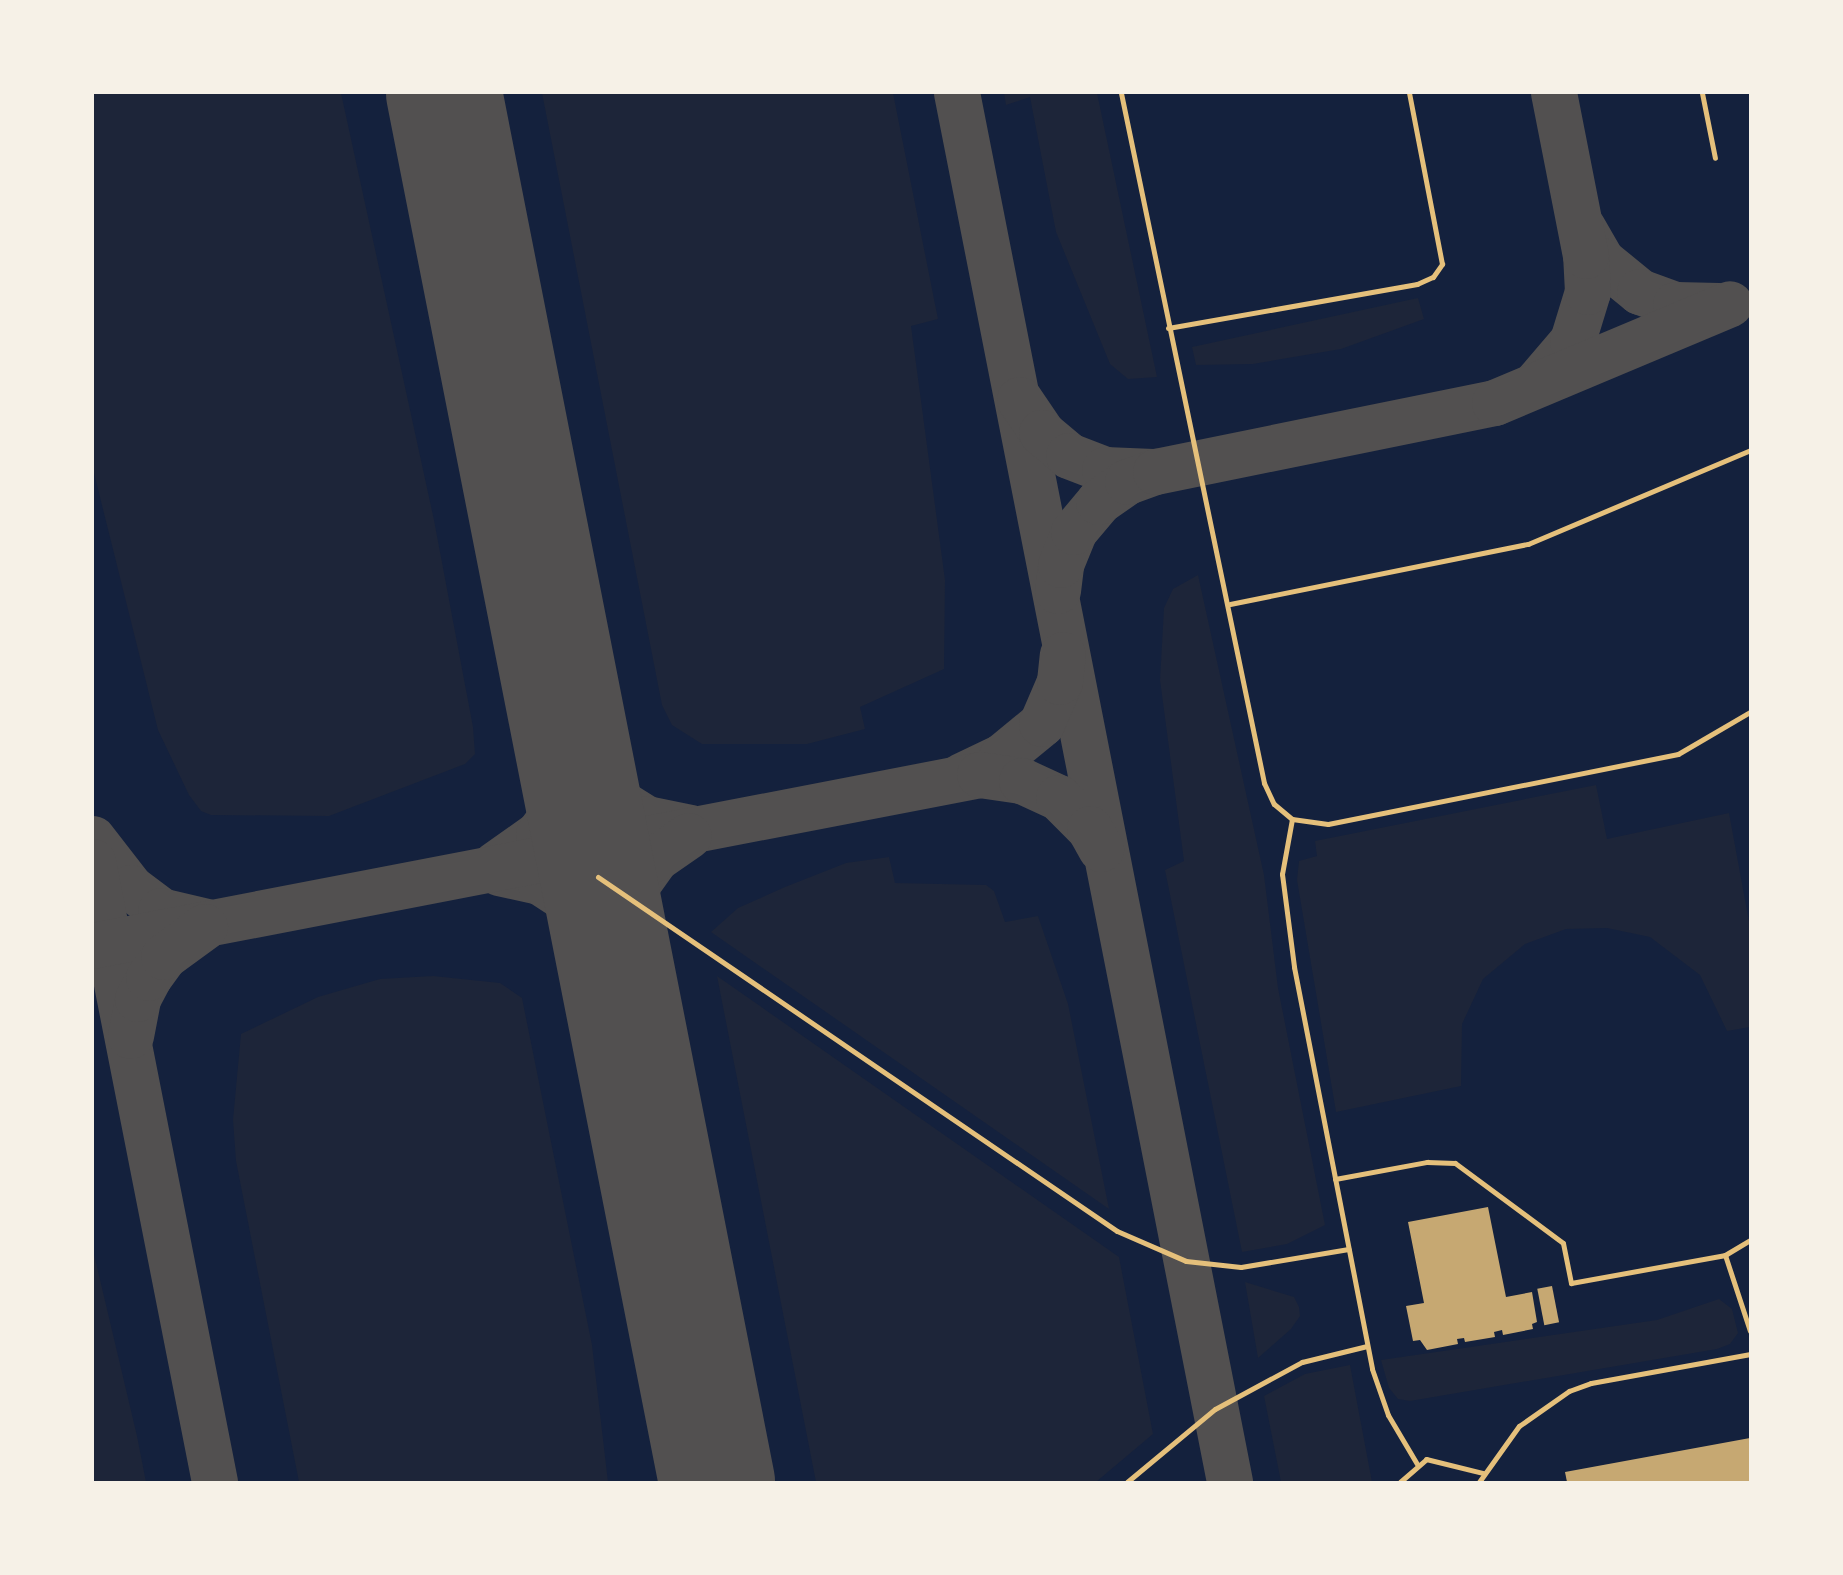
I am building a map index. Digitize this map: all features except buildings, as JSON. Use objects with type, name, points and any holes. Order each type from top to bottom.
[{"type":"lane","points":[[1121,93],[1168,328],[1230,604],[1264,783],[1274,804],[1292,819],[1328,824],[1678,754],[1750,712]]},
{"type":"lane","points":[[1168,328],[1417,284],[1433,277],[1443,264],[1409,93]]},
{"type":"lane","points":[[1702,93],[1714,158]]},
{"type":"lane","points":[[1230,604],[1528,544],[1750,450]]},
{"type":"lane","points":[[1292,819],[1282,874],[1299,999],[1378,1392],[1417,1464]]},
{"type":"lane","points":[[598,877],[1117,1231],[1186,1261],[1241,1267],[1348,1249]]},
{"type":"lane","points":[[1335,1179],[1427,1162],[1455,1163],[1563,1244],[1571,1283],[1725,1255],[1750,1241]]},
{"type":"lane","points":[[1725,1255],[1750,1331]]},
{"type":"lane","points":[[1127,1482],[1215,1409],[1302,1362],[1367,1346]]},
{"type":"lane","points":[[1479,1482],[1518,1426],[1569,1391],[1591,1383],[1750,1354]]},
{"type":"lane","points":[[1400,1482],[1417,1464],[1443,1460],[1483,1473]]},
{"type":"lane","points":[[1483,1473],[1486,1482]]},
{"type":"shaded area","points":[[93,93],[341,93],[434,520],[473,727],[475,754],[465,764],[329,816],[211,815],[201,811],[189,795],[158,730],[93,469]]},
{"type":"shaded area","points":[[542,93],[893,93],[938,319],[911,326],[945,580],[944,669],[860,707],[865,729],[807,744],[702,744],[672,725],[662,705]]},
{"type":"shaded area","points":[[1004,93],[1097,93],[1157,377],[1128,379],[1110,364],[1056,232],[1030,97],[1006,105]]},
{"type":"shaded area","points":[[1418,298],[1424,319],[1341,349],[1253,364],[1196,365],[1192,347]]},
{"type":"shaded area","points":[[1198,575],[1264,875],[1278,988],[1325,1225],[1287,1244],[1242,1252],[1165,870],[1184,861],[1160,680],[1164,608],[1173,589]]},
{"type":"shaded area","points":[[1596,785],[1607,839],[1729,813],[1750,927],[1750,1027],[1727,1031],[1700,975],[1650,937],[1607,928],[1566,929],[1525,944],[1483,979],[1462,1024],[1461,1086],[1336,1112],[1297,880],[1299,861],[1317,856],[1315,841]]},
{"type":"shaded area","points":[[889,857],[895,883],[986,885],[994,891],[1005,922],[1038,916],[1068,1004],[1109,1209],[711,932],[738,908],[785,887],[846,863]]},
{"type":"shaded area","points":[[433,976],[500,983],[522,998],[592,1345],[608,1482],[299,1482],[236,1161],[233,1120],[241,1034],[318,997],[380,979]]},
{"type":"shaded area","points":[[717,976],[1119,1257],[1153,1434],[1096,1482],[816,1482]]},
{"type":"shaded area","points":[[93,1250],[137,1436],[146,1482],[93,1482]]},
{"type":"shaded area","points":[[1245,1282],[1294,1297],[1299,1307],[1300,1316],[1291,1329],[1258,1358]]},
{"type":"shaded area","points":[[1719,1299],[1732,1309],[1738,1333],[1730,1344],[1717,1349],[1410,1401],[1398,1399],[1389,1388],[1381,1360],[1657,1320]]},
{"type":"shaded area","points":[[1350,1365],[1372,1482],[1281,1482],[1264,1396],[1305,1374]]},
{"type":"taxiway","points":[[957,93],[1230,1482]]},
{"type":"taxiway","points":[[1538,382],[1573,341],[1588,292],[1586,256],[1554,93]]},
{"type":"taxiway","points":[[1583,228],[1602,261],[1640,292],[1676,305],[1719,306]]},
{"type":"taxiway","points":[[1058,591],[1061,565],[1074,532],[1099,502],[1128,482],[1156,472],[1495,403],[1730,304]]},
{"type":"taxiway","points":[[1020,400],[1042,433],[1069,456],[1105,470],[1153,472]]},
{"type":"taxiway","points":[[962,776],[1002,757],[1042,724],[1060,682],[1063,655]]},
{"type":"taxiway","points":[[495,865],[539,834],[554,813],[572,750],[567,720]]},
{"type":"taxiway","points":[[570,727],[589,769],[618,801],[647,819],[691,828]]},
{"type":"taxiway","points":[[93,946],[980,775],[1022,781],[1059,798],[1090,829],[1101,849]]},
{"type":"taxiway","points":[[618,982],[618,943],[629,897],[656,859],[689,836]]},
{"type":"taxiway","points":[[93,839],[131,888],[161,911],[207,922]]},
{"type":"taxiway","points":[[93,862],[215,1482]]},
{"type":"taxiway","points":[[499,873],[540,882],[577,906],[608,948],[617,974]]},
{"type":"taxiway","points":[[131,1036],[138,999],[149,978],[164,957],[205,927]]},
{"type":"taxiway","points":[[695,1369],[698,1482]]},
{"type":"runway","points":[[444,93],[717,1482]]}]
